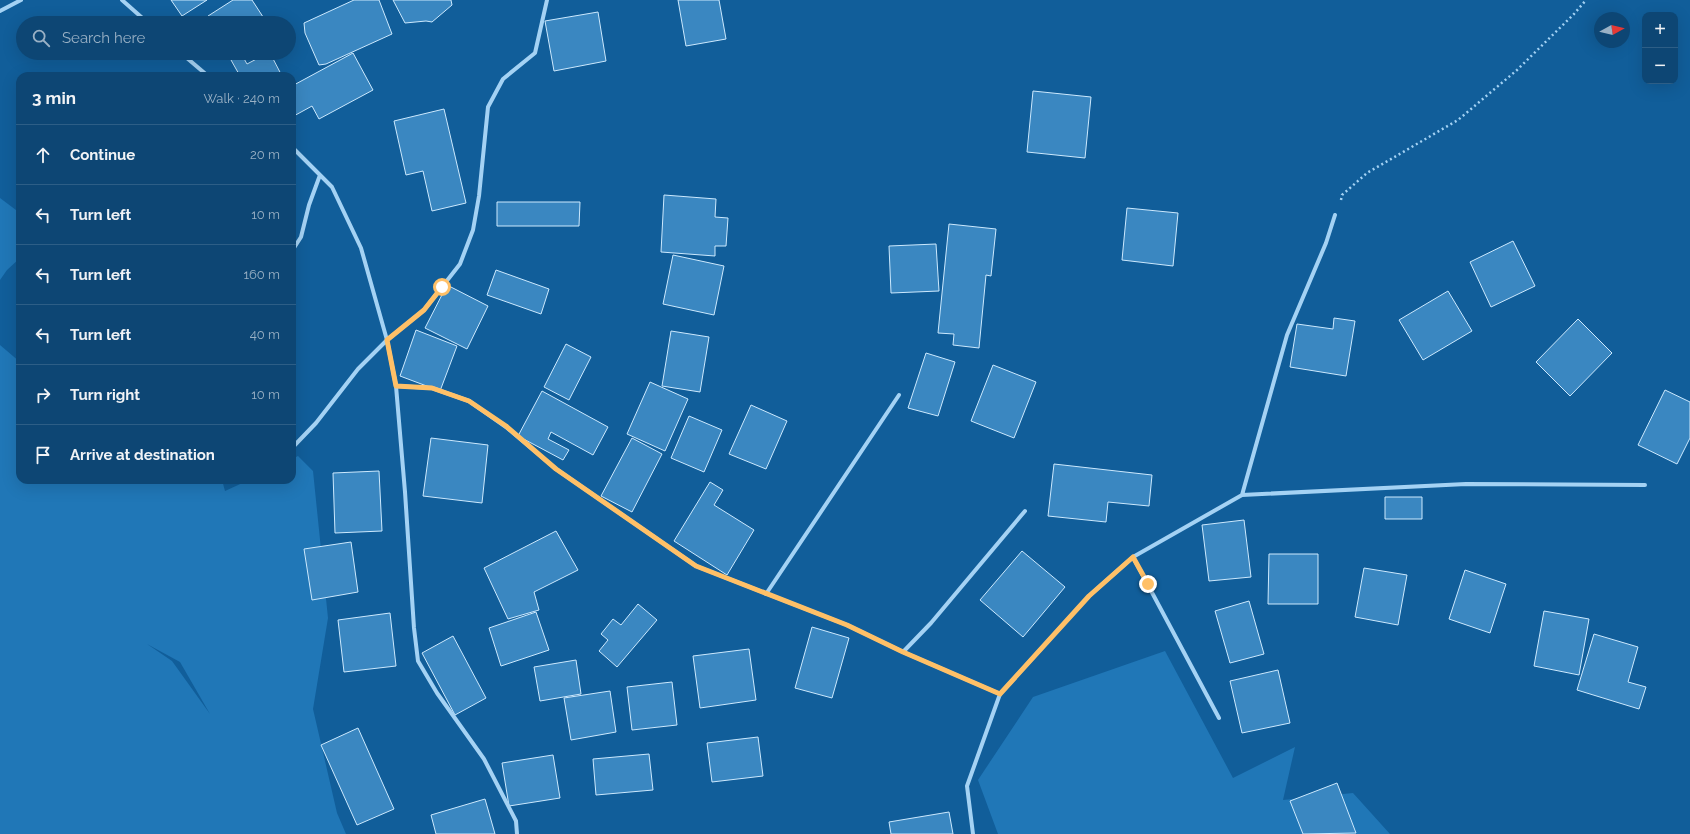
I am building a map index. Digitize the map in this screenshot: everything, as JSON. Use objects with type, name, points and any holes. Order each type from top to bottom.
[{"type":"street","points":[[0,11],[21,0]]},
{"type":"street","points":[[122,0],[140,16]]},
{"type":"street","points":[[296,444],[316,423],[358,369],[387,340],[424,310],[460,264],[473,230],[479,196],[488,107],[503,79],[535,53],[547,0]]},
{"type":"street","points":[[189,60],[203,72]]},
{"type":"street","points":[[296,151],[332,187],[361,248],[387,340],[396,386],[414,628],[418,661],[437,692],[484,759],[516,821],[517,834]]},
{"type":"street","points":[[296,245],[301,237],[309,205],[320,175]]},
{"type":"street","points":[[1242,495],[1287,335],[1326,243],[1335,215]]},
{"type":"street","points":[[396,386],[432,388],[469,401],[506,426],[556,469],[696,566],[847,625],[903,652],[1000,694]]},
{"type":"street","points":[[766,594],[899,395]]},
{"type":"street","points":[[973,834],[967,786],[1000,694],[1089,596],[1133,557],[1242,495],[1466,484],[1644,485]]},
{"type":"street","points":[[903,652],[931,624],[1025,510]]},
{"type":"street","points":[[1133,557],[1219,718]]},
{"type":"path","points":[[1335,215],[1342,195],[1367,173],[1458,120],[1517,70],[1574,14],[1586,0]]},
{"type":"shaded area","points":[[0,198],[16,210],[16,262],[7,270],[0,280]]},
{"type":"shaded area","points":[[0,345],[16,359],[16,484],[223,484],[225,491],[240,484],[296,484],[296,457],[298,456],[313,471],[328,618],[313,709],[337,813],[346,834],[0,834]],"holes":[[[147,644],[180,662],[210,714],[172,661]]]},
{"type":"shaded area","points":[[1165,651],[1233,778],[1295,747],[1283,800],[1353,793],[1390,834],[998,834],[978,780],[1033,697]]},
{"type":"building","points":[[171,0],[207,0],[182,16]]},
{"type":"building","points":[[233,0],[252,0],[262,16],[208,16]]},
{"type":"building","points":[[354,0],[379,0],[392,34],[326,64],[319,65],[305,33],[304,23]]},
{"type":"building","points":[[393,0],[451,0],[452,5],[432,22],[426,21],[405,23]]},
{"type":"building","points":[[678,0],[719,0],[726,39],[686,46]]},
{"type":"building","points":[[598,12],[606,61],[554,71],[545,21]]},
{"type":"building","points":[[353,53],[373,90],[319,119],[312,106],[296,115],[296,84]]},
{"type":"building","points":[[231,60],[245,60],[247,64],[255,60],[274,60],[280,72],[238,72]]},
{"type":"building","points":[[1033,91],[1091,97],[1085,158],[1027,152]]},
{"type":"building","points":[[444,109],[466,203],[432,211],[423,171],[406,175],[394,121]]},
{"type":"building","points":[[664,195],[716,199],[715,217],[728,218],[726,246],[715,246],[715,256],[661,252]]},
{"type":"building","points":[[497,202],[580,202],[579,226],[497,226]]},
{"type":"building","points":[[1127,208],[1178,213],[1173,266],[1122,260]]},
{"type":"building","points":[[949,224],[996,229],[991,276],[986,275],[979,348],[953,345],[954,334],[938,333]]},
{"type":"building","points":[[1513,241],[1535,286],[1491,307],[1470,262]]},
{"type":"building","points":[[936,244],[939,291],[891,293],[889,246]]},
{"type":"building","points":[[673,255],[724,266],[714,315],[663,304]]},
{"type":"building","points":[[496,270],[549,289],[541,314],[487,295]]},
{"type":"building","points":[[447,285],[488,306],[467,349],[425,328]]},
{"type":"building","points":[[1448,291],[1472,331],[1423,360],[1399,320]]},
{"type":"building","points":[[1334,318],[1355,321],[1346,376],[1290,367],[1297,324],[1333,329]]},
{"type":"building","points":[[1578,319],[1612,353],[1570,396],[1536,362]]},
{"type":"building","points":[[416,330],[457,346],[440,391],[400,376]]},
{"type":"building","points":[[671,331],[709,337],[700,392],[662,386]]},
{"type":"building","points":[[566,344],[591,357],[569,400],[544,387]]},
{"type":"building","points":[[926,353],[955,362],[938,416],[908,408]]},
{"type":"building","points":[[993,365],[1036,382],[1014,438],[971,421]]},
{"type":"building","points":[[650,382],[688,399],[665,451],[627,434]]},
{"type":"building","points":[[1665,390],[1690,402],[1690,438],[1677,464],[1638,445]]},
{"type":"building","points":[[542,391],[608,427],[593,455],[551,432],[548,439],[569,450],[563,460],[518,436]]},
{"type":"building","points":[[751,405],[787,421],[766,469],[729,454]]},
{"type":"building","points":[[689,416],[722,430],[704,472],[671,458]]},
{"type":"building","points":[[431,438],[488,445],[482,503],[423,496]]},
{"type":"building","points":[[632,438],[662,454],[632,512],[601,496]]},
{"type":"building","points":[[1054,464],[1152,475],[1149,506],[1108,502],[1106,522],[1048,516]]},
{"type":"building","points":[[379,471],[382,531],[335,533],[333,473]]},
{"type":"building","points":[[710,482],[723,490],[714,505],[754,530],[727,575],[674,541]]},
{"type":"building","points":[[1385,497],[1422,497],[1422,519],[1385,519]]},
{"type":"building","points":[[1244,520],[1251,577],[1209,581],[1202,525]]},
{"type":"building","points":[[556,531],[578,570],[534,592],[539,610],[508,619],[484,568]]},
{"type":"building","points":[[351,542],[358,592],[312,600],[304,549]]},
{"type":"building","points":[[1022,551],[1065,587],[1023,637],[980,600]]},
{"type":"building","points":[[1269,554],[1318,554],[1318,604],[1268,604]]},
{"type":"building","points":[[1364,568],[1407,575],[1398,625],[1355,617]]},
{"type":"building","points":[[1465,570],[1506,584],[1490,633],[1449,619]]},
{"type":"building","points":[[1249,601],[1264,654],[1230,663],[1215,611]]},
{"type":"building","points":[[638,604],[657,620],[617,667],[599,651],[608,640],[601,634],[613,619],[621,625]]},
{"type":"building","points":[[1544,611],[1589,619],[1579,675],[1534,666]]},
{"type":"building","points":[[536,612],[549,650],[501,666],[489,628]]},
{"type":"building","points":[[390,613],[396,666],[344,672],[338,620]]},
{"type":"building","points":[[812,627],[849,638],[832,698],[795,688]]},
{"type":"building","points":[[1594,634],[1638,647],[1628,682],[1646,687],[1639,709],[1577,690]]},
{"type":"building","points":[[453,636],[486,698],[455,715],[422,653]]},
{"type":"building","points":[[749,649],[756,700],[700,708],[693,656]]},
{"type":"building","points":[[576,660],[581,694],[540,701],[534,667]]},
{"type":"building","points":[[1278,670],[1290,723],[1242,733],[1230,681]]},
{"type":"building","points":[[672,682],[677,725],[632,730],[627,687]]},
{"type":"building","points":[[610,691],[616,732],[571,740],[564,698]]},
{"type":"building","points":[[358,728],[394,809],[357,825],[321,745]]},
{"type":"building","points":[[758,737],[763,776],[712,782],[707,743]]},
{"type":"building","points":[[649,754],[653,790],[596,795],[593,759]]},
{"type":"building","points":[[553,755],[560,798],[509,806],[502,763]]},
{"type":"building","points":[[1337,783],[1356,833],[1303,834],[1290,801]]},
{"type":"building","points":[[485,799],[495,834],[436,834],[431,815]]},
{"type":"building","points":[[949,812],[953,834],[891,834],[889,822]]},
{"type":"route","points":[[442,287],[424,310],[387,340],[396,386],[432,388],[469,401],[506,426],[556,469],[696,566],[847,625],[903,652],[1000,694],[1089,596],[1133,557],[1148,584]]}]
